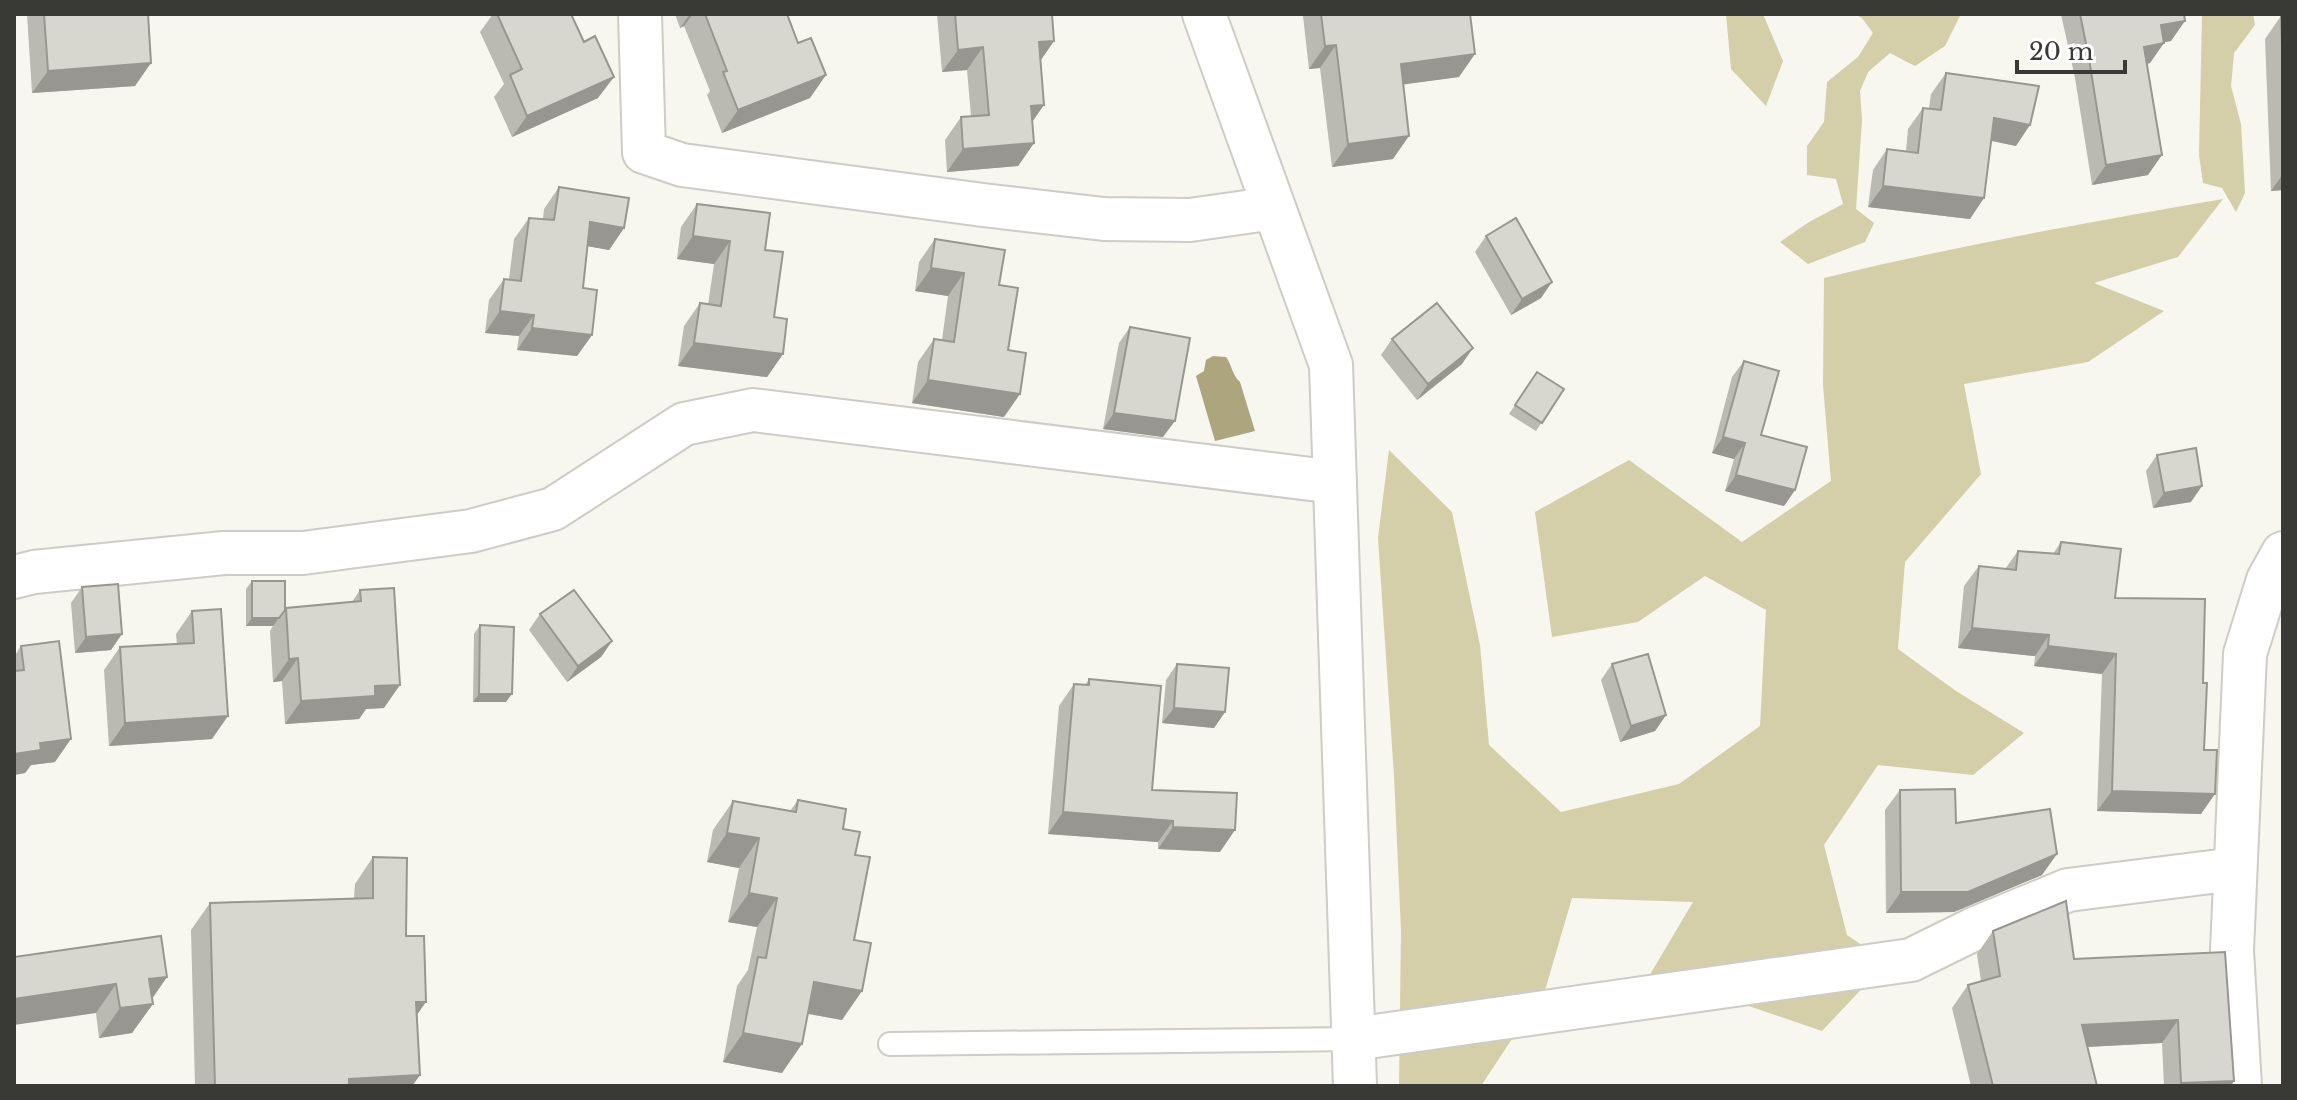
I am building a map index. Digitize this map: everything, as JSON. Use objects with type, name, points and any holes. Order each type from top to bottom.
[{"type":"street","points":[[640,14],[644,152],[682,165],[1104,219],[1190,220],[1274,208]]},
{"type":"street","points":[[1204,14],[1331,365],[1355,1086]]},
{"type":"street","points":[[14,577],[34,572],[224,553],[303,553],[471,531],[553,509],[684,424],[753,410],[1335,482]]},
{"type":"street","points":[[2240,1086],[2232,951],[2245,654],[2268,580],[2283,553]]},
{"type":"street","points":[[1354,1039],[1911,960],[1974,929],[2068,890],[2235,869]]},
{"type":"lane","points":[[890,1044],[1354,1039]]},
{"type":"shaded area","points":[[1726,14],[1763,14],[1783,61],[1766,106],[1731,69]]},
{"type":"shaded area","points":[[1855,14],[1961,14],[1945,46],[1915,66],[1890,53],[1868,72],[1860,91],[1862,120],[1856,209],[1874,223],[1865,242],[1808,264],[1780,242],[1843,204],[1836,179],[1807,175],[1807,146],[1824,122],[1827,82],[1858,57],[1873,33]]},
{"type":"shaded area","points":[[2202,14],[2253,14],[2255,25],[2234,53],[2231,86],[2241,124],[2245,193],[2236,212],[2222,188],[2203,183],[2199,155]]},
{"type":"shaded area","points":[[2223,199],[2178,257],[2094,283],[2164,311],[2088,362],[1964,384],[1981,474],[1905,562],[1898,649],[1956,691],[2024,733],[1973,775],[1878,765],[1824,845],[1847,935],[1887,962],[1822,1031],[1746,1005],[1648,978],[1693,902],[1572,898],[1546,987],[1481,1086],[1399,1086],[1401,931],[1378,538],[1389,450],[1452,512],[1480,645],[1489,745],[1561,812],[1679,784],[1760,726],[1766,610],[1705,576],[1638,622],[1552,637],[1535,512],[1629,460],[1742,542],[1831,481],[1823,385],[1824,278],[2023,235]]},
{"type":"shaded area","points":[[1213,356],[1228,360],[1240,382],[1255,431],[1215,441],[1196,376],[1204,371],[1206,360]]},
{"type":"building","points":[[44,14],[148,14],[151,63],[48,71]]},
{"type":"building","points":[[497,14],[571,14],[584,42],[595,36],[614,77],[527,116],[510,75],[522,69]]},
{"type":"building","points":[[705,14],[787,14],[798,43],[811,38],[826,75],[738,110]]},
{"type":"building","points":[[955,14],[1052,14],[1054,41],[1039,42],[1044,105],[1031,106],[1034,143],[963,149],[961,117],[989,115],[983,47],[958,50]]},
{"type":"building","points":[[1321,14],[1470,14],[1475,54],[1401,64],[1409,136],[1348,144],[1336,45],[1325,46]]},
{"type":"building","points":[[2080,14],[2184,14],[2185,21],[2161,25],[2164,43],[2144,47],[2162,155],[2106,165]]},
{"type":"building","points":[[2281,16],[2283,16],[2283,72]]},
{"type":"building","points":[[1946,73],[2039,86],[2030,125],[1994,118],[1984,198],[1883,186],[1887,149],[1918,153],[1923,108],[1941,110]]},
{"type":"building","points":[[559,187],[629,198],[624,228],[590,222],[583,288],[597,290],[592,335],[532,328],[534,315],[500,311],[504,279],[521,281],[529,218],[554,220]]},
{"type":"building","points":[[697,204],[770,213],[765,250],[783,252],[774,317],[787,319],[783,354],[694,343],[700,303],[721,306],[730,241],[693,236]]},
{"type":"building","points":[[1516,218],[1552,282],[1522,299],[1486,236]]},
{"type":"building","points":[[935,239],[1005,250],[999,285],[1018,288],[1008,350],[1026,353],[1020,394],[928,380],[934,339],[954,342],[964,273],[931,268]]},
{"type":"building","points":[[1437,303],[1473,348],[1428,384],[1392,339]]},
{"type":"building","points":[[1130,327],[1190,338],[1175,421],[1114,413]]},
{"type":"building","points":[[1744,361],[1779,371],[1761,435],[1807,447],[1795,490],[1736,475],[1745,443],[1723,437]]},
{"type":"building","points":[[1537,372],[1564,389],[1542,423],[1515,405]]},
{"type":"building","points":[[2196,448],[2202,486],[2164,493],[2157,455]]},
{"type":"building","points":[[2061,542],[2121,549],[2115,598],[2205,599],[2203,683],[2207,683],[2204,750],[2217,750],[2215,794],[2112,791],[2116,654],[2048,646],[2049,635],[1972,628],[1979,566],[2016,570],[2018,551],[2059,554]]},
{"type":"building","points":[[252,581],[285,581],[285,610],[279,618],[252,618]]},
{"type":"building","points":[[118,584],[122,634],[86,637],[82,587]]},
{"type":"building","points":[[394,588],[400,685],[375,686],[375,696],[301,701],[298,658],[289,659],[286,608],[361,601],[360,590]]},
{"type":"building","points":[[574,590],[612,641],[578,666],[540,614]]},
{"type":"building","points":[[221,609],[228,716],[125,723],[120,647],[194,643],[192,611]]},
{"type":"building","points":[[480,625],[514,627],[512,694],[479,694]]},
{"type":"building","points":[[59,641],[71,739],[40,743],[41,750],[14,754],[14,671],[24,670],[21,646]]},
{"type":"building","points":[[1648,654],[1666,715],[1631,726],[1612,664]]},
{"type":"building","points":[[1177,664],[1229,668],[1225,712],[1174,708]]},
{"type":"building","points":[[1089,679],[1161,686],[1152,790],[1237,793],[1235,830],[1173,827],[1173,821],[1063,812],[1074,684],[1089,685]]},
{"type":"building","points":[[1955,789],[1956,823],[2050,809],[2057,854],[1968,892],[1901,892],[1900,790]]},
{"type":"building","points":[[798,800],[846,809],[843,829],[860,832],[855,855],[870,857],[854,940],[871,943],[862,991],[814,982],[802,1044],[743,1033],[758,957],[766,958],[777,898],[749,893],[759,838],[727,833],[733,801],[796,812]]},
{"type":"building","points":[[373,857],[407,858],[406,936],[424,936],[426,1002],[416,1002],[420,1075],[349,1079],[349,1086],[215,1086],[210,903],[373,898]]},
{"type":"building","points":[[2066,901],[2074,959],[2225,952],[2234,1081],[2181,1083],[2178,1020],[2082,1025],[2097,1086],[1993,1086],[1968,985],[2000,976],[1993,931]]},
{"type":"building","points":[[161,936],[167,977],[149,979],[153,1004],[120,1008],[116,984],[14,999],[14,957]]}]
